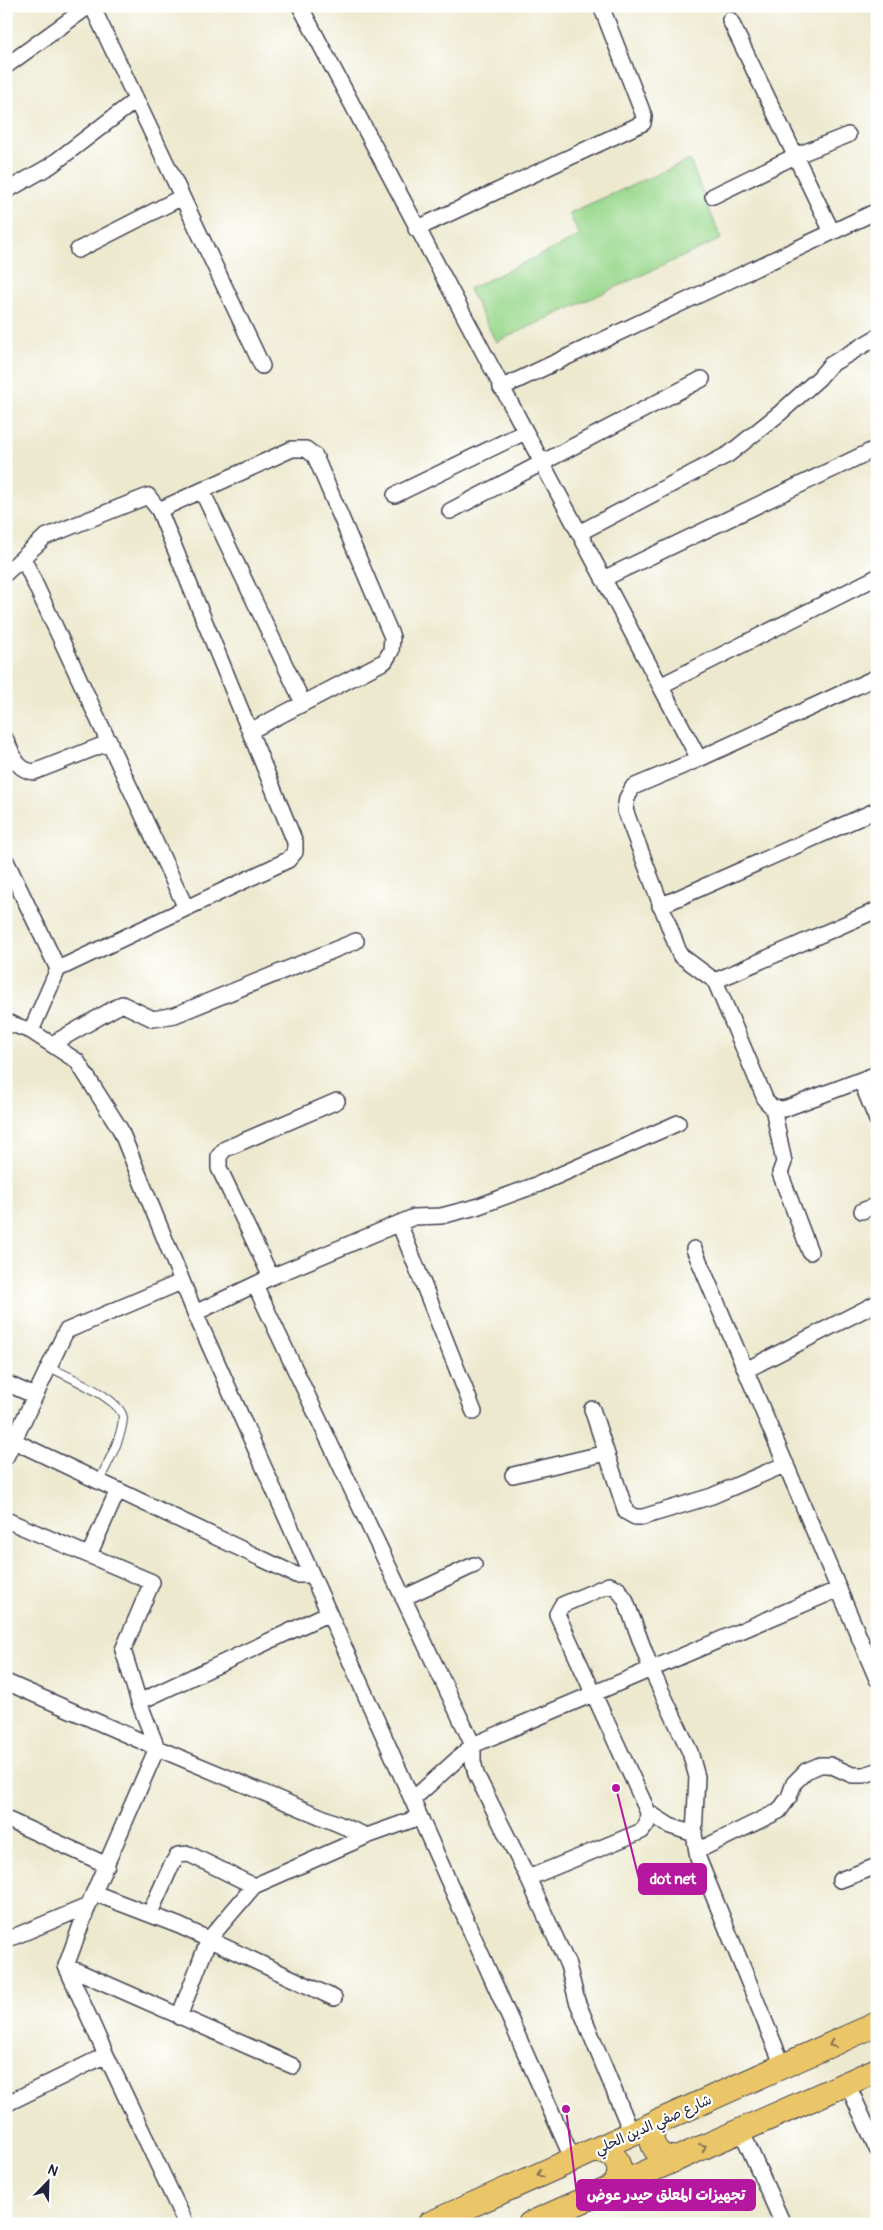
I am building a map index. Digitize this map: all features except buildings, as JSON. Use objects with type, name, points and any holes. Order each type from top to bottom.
[{"type":"main road","name":"شارع صفي الدين الحلي","points":[[429,2224],[877,2024]]},
{"type":"main road","points":[[530,2224],[877,2070]]},
{"type":"main road","points":[[658,2122],[651,2134],[654,2148],[665,2158],[679,2158]]},
{"type":"main road","points":[[584,2155],[608,2152],[618,2162],[619,2176],[612,2187]]},
{"type":"street","points":[[6,66],[90,6],[262,366]]},
{"type":"street","points":[[300,6],[699,759]]},
{"type":"street","points":[[416,228],[643,123],[644,116],[601,6]]},
{"type":"street","points":[[730,20],[832,232]]},
{"type":"street","points":[[6,191],[50,166],[136,100]]},
{"type":"street","points":[[714,196],[795,156],[848,135]]},
{"type":"street","points":[[78,250],[182,197]]},
{"type":"street","points":[[501,388],[877,211]]},
{"type":"street","points":[[579,533],[729,454],[780,413],[819,378],[830,365],[877,337]]},
{"type":"street","points":[[450,511],[702,379]]},
{"type":"street","points":[[395,495],[525,432]]},
{"type":"street","points":[[603,580],[877,448]]},
{"type":"street","points":[[160,510],[292,449],[306,449],[315,456],[392,638],[390,651],[385,661],[250,731]]},
{"type":"street","points":[[202,491],[303,703]]},
{"type":"street","points":[[6,573],[45,537],[148,496],[160,510],[295,842],[295,852],[288,860],[58,969],[32,1031]]},
{"type":"street","points":[[23,558],[186,908]]},
{"type":"street","points":[[660,686],[877,577]]},
{"type":"street","points":[[810,1252],[780,1173],[784,1162],[773,1108],[766,1101],[715,981],[680,955],[625,810],[627,798],[633,787],[699,759],[877,677]]},
{"type":"street","points":[[6,740],[17,764],[24,771],[34,772],[110,742]]},
{"type":"street","points":[[660,906],[877,810]]},
{"type":"street","points":[[6,861],[58,969]]},
{"type":"street","points":[[715,981],[877,910]]},
{"type":"street","points":[[52,1044],[122,1004],[153,1018],[175,1015],[356,941]]},
{"type":"street","points":[[6,1022],[32,1031],[77,1061],[120,1129],[181,1282],[420,1818],[584,2155]]},
{"type":"street","points":[[773,1108],[784,1109],[877,1074]]},
{"type":"street","points":[[862,1081],[877,1120]]},
{"type":"street","points":[[272,1278],[219,1168],[219,1156],[225,1149],[337,1101]]},
{"type":"street","points":[[195,1313],[255,1285],[414,1217],[441,1216],[476,1207],[539,1184],[678,1123]]},
{"type":"street","points":[[862,1211],[877,1205]]},
{"type":"street","points":[[399,1223],[474,1412]]},
{"type":"street","points":[[694,1249],[877,1679]]},
{"type":"street","points":[[6,1457],[66,1331],[181,1282]]},
{"type":"street","points":[[255,1285],[473,1745],[473,1761],[476,1774],[528,1878],[568,1965],[577,2001],[632,2134]]},
{"type":"street","points":[[746,1370],[877,1304]]},
{"type":"street","points":[[6,1383],[35,1396]]},
{"type":"street","points":[[592,1409],[626,1512],[635,1517],[643,1517],[712,1496],[786,1464]]},
{"type":"street","points":[[14,1441],[296,1575],[312,1575]]},
{"type":"street","points":[[513,1475],[606,1453]]},
{"type":"street","points":[[88,1555],[118,1490]]},
{"type":"street","points":[[6,1520],[152,1582],[123,1650],[139,1702],[157,1748],[91,1900],[66,1966],[186,2224]]},
{"type":"street","points":[[403,1598],[474,1565]]},
{"type":"street","points":[[528,1878],[642,1831],[647,1824],[648,1812],[558,1614],[562,1605],[609,1585],[617,1588],[625,1599],[651,1669],[690,1752],[697,1777],[694,1834],[697,1851],[784,2066]]},
{"type":"street","points":[[412,1800],[473,1745],[839,1589]]},
{"type":"street","points":[[139,1702],[329,1613]]},
{"type":"street","points":[[6,1682],[367,1836]]},
{"type":"street","points":[[697,1851],[779,1810],[789,1797],[794,1783],[806,1771],[820,1765],[830,1764],[852,1775],[864,1775],[877,1771]]},
{"type":"street","points":[[648,1812],[670,1826],[694,1834]]},
{"type":"street","points":[[6,1818],[107,1865]]},
{"type":"street","points":[[179,2017],[209,1939],[254,1886],[367,1836],[420,1818]]},
{"type":"street","points":[[150,1913],[178,1855],[189,1854],[254,1886]]},
{"type":"street","points":[[840,1880],[877,1866]]},
{"type":"street","points":[[6,1940],[91,1900],[150,1913],[334,1998]]},
{"type":"street","points":[[66,1966],[293,2066]]},
{"type":"street","points":[[6,2104],[106,2055]]},
{"type":"street","points":[[847,2083],[877,2148]]},
{"type":"street","points":[[741,2130],[783,2224]]},
{"type":"lane","points":[[49,1367],[101,1394],[118,1406],[123,1418],[118,1438],[100,1481]]},
{"type":"green space","points":[[690,160],[721,239],[496,342],[469,289],[580,236],[569,213]]},
{"type":"place","name":"dot net","points":[[616,1788]]},
{"type":"place","name":"تجهيزات المعلق حيدر عوض","points":[[566,2109]]}]
